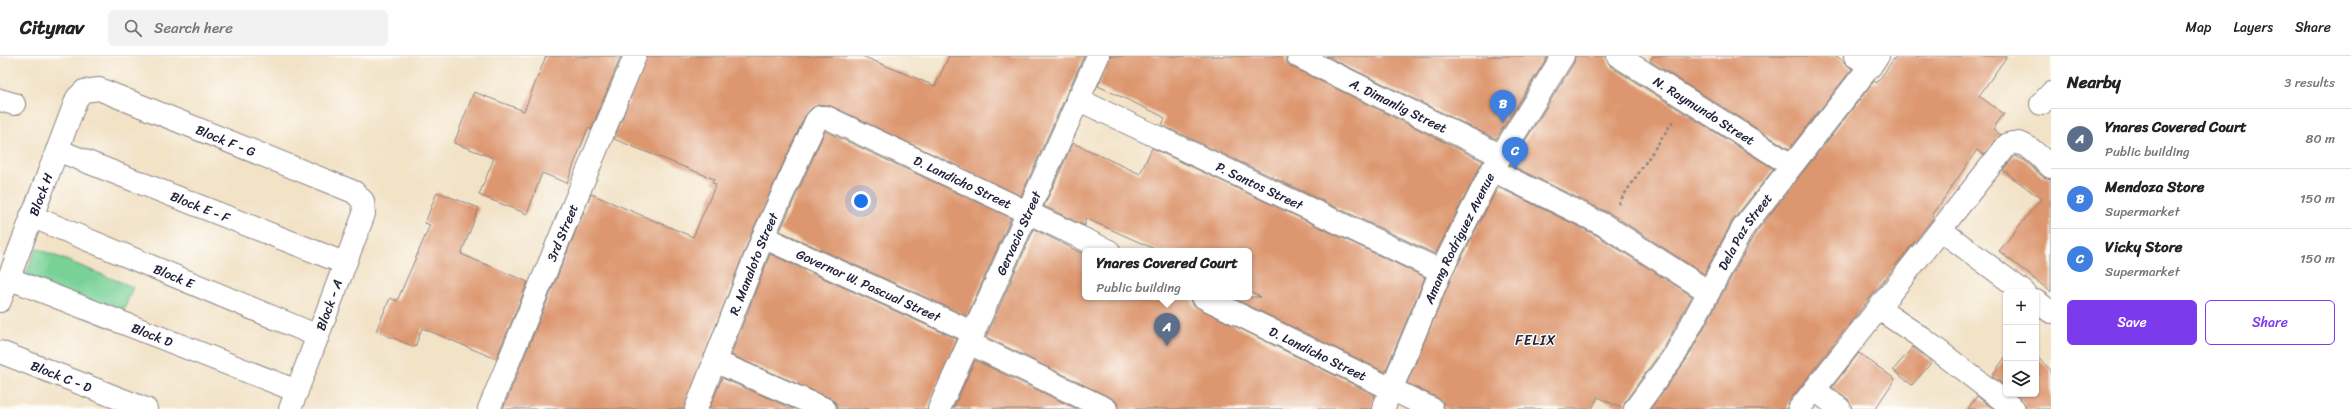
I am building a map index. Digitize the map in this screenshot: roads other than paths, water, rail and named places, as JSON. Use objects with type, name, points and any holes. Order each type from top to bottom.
[{"type":"street","name":"3rd Street","points":[[489,409],[635,56]]},
{"type":"street","name":"Gervacio Street","points":[[938,409],[1077,99],[1098,56]]},
{"type":"street","name":"A. Dimanlig Street","points":[[1298,56],[1496,162],[1604,225],[1708,292]]},
{"type":"street","name":"Amang Rodriguez Avenue","points":[[1383,409],[1441,271],[1496,162],[1563,56]]},
{"type":"street","name":"N. Raymundo Street","points":[[1618,56],[1792,165]]},
{"type":"street","name":"Dela Paz Street","points":[[1635,409],[1676,353],[1743,228],[1792,165],[1868,59]]},
{"type":"street","name":"Block F - G","points":[[84,91],[99,89],[354,192],[363,201]]},
{"type":"street","name":"Block H","points":[[0,301],[77,98],[84,91]]},
{"type":"street","name":"P. Santos Street","points":[[1077,99],[1441,271]]},
{"type":"street","name":"D. Landicho Street","points":[[816,121],[820,117],[826,117],[1027,210],[1103,248]]},
{"type":"street","name":"R. Manaloto Street","points":[[696,409],[763,237],[816,121]]},
{"type":"street","points":[[1799,409],[2008,144],[2015,141],[2023,143],[2051,167]]},
{"type":"street","name":"Block E - F","points":[[57,150],[344,263]]},
{"type":"street","name":"Block - A","points":[[294,400],[344,263],[364,214],[363,201]]},
{"type":"street","name":"Block E","points":[[31,216],[318,336]]},
{"type":"street","points":[[1941,230],[2020,289]]},
{"type":"street","name":"Governor W. Pascual Street","points":[[763,237],[971,338],[1106,409]]},
{"type":"street","name":"Block D","points":[[8,278],[294,400]]},
{"type":"street","name":"D. Landicho Street","points":[[1209,300],[1432,409]]},
{"type":"street","points":[[2039,303],[2051,312]]},
{"type":"street","points":[[1879,309],[1922,338],[2014,409]]},
{"type":"street","name":"Block C - D","points":[[0,352],[146,409]]},
{"type":"street","points":[[714,361],[825,409]]},
{"type":"street","points":[[1815,390],[1840,409]]},
{"type":"place","name":"Mendoza Store","points":[[1503,123]]},
{"type":"place","name":"Vicky Store","points":[[1515,170]]},
{"type":"place","name":"Ynares Covered Court","points":[[1167,346]]},
{"type":"district","name":"FELIX","points":[[1536,340]]}]
